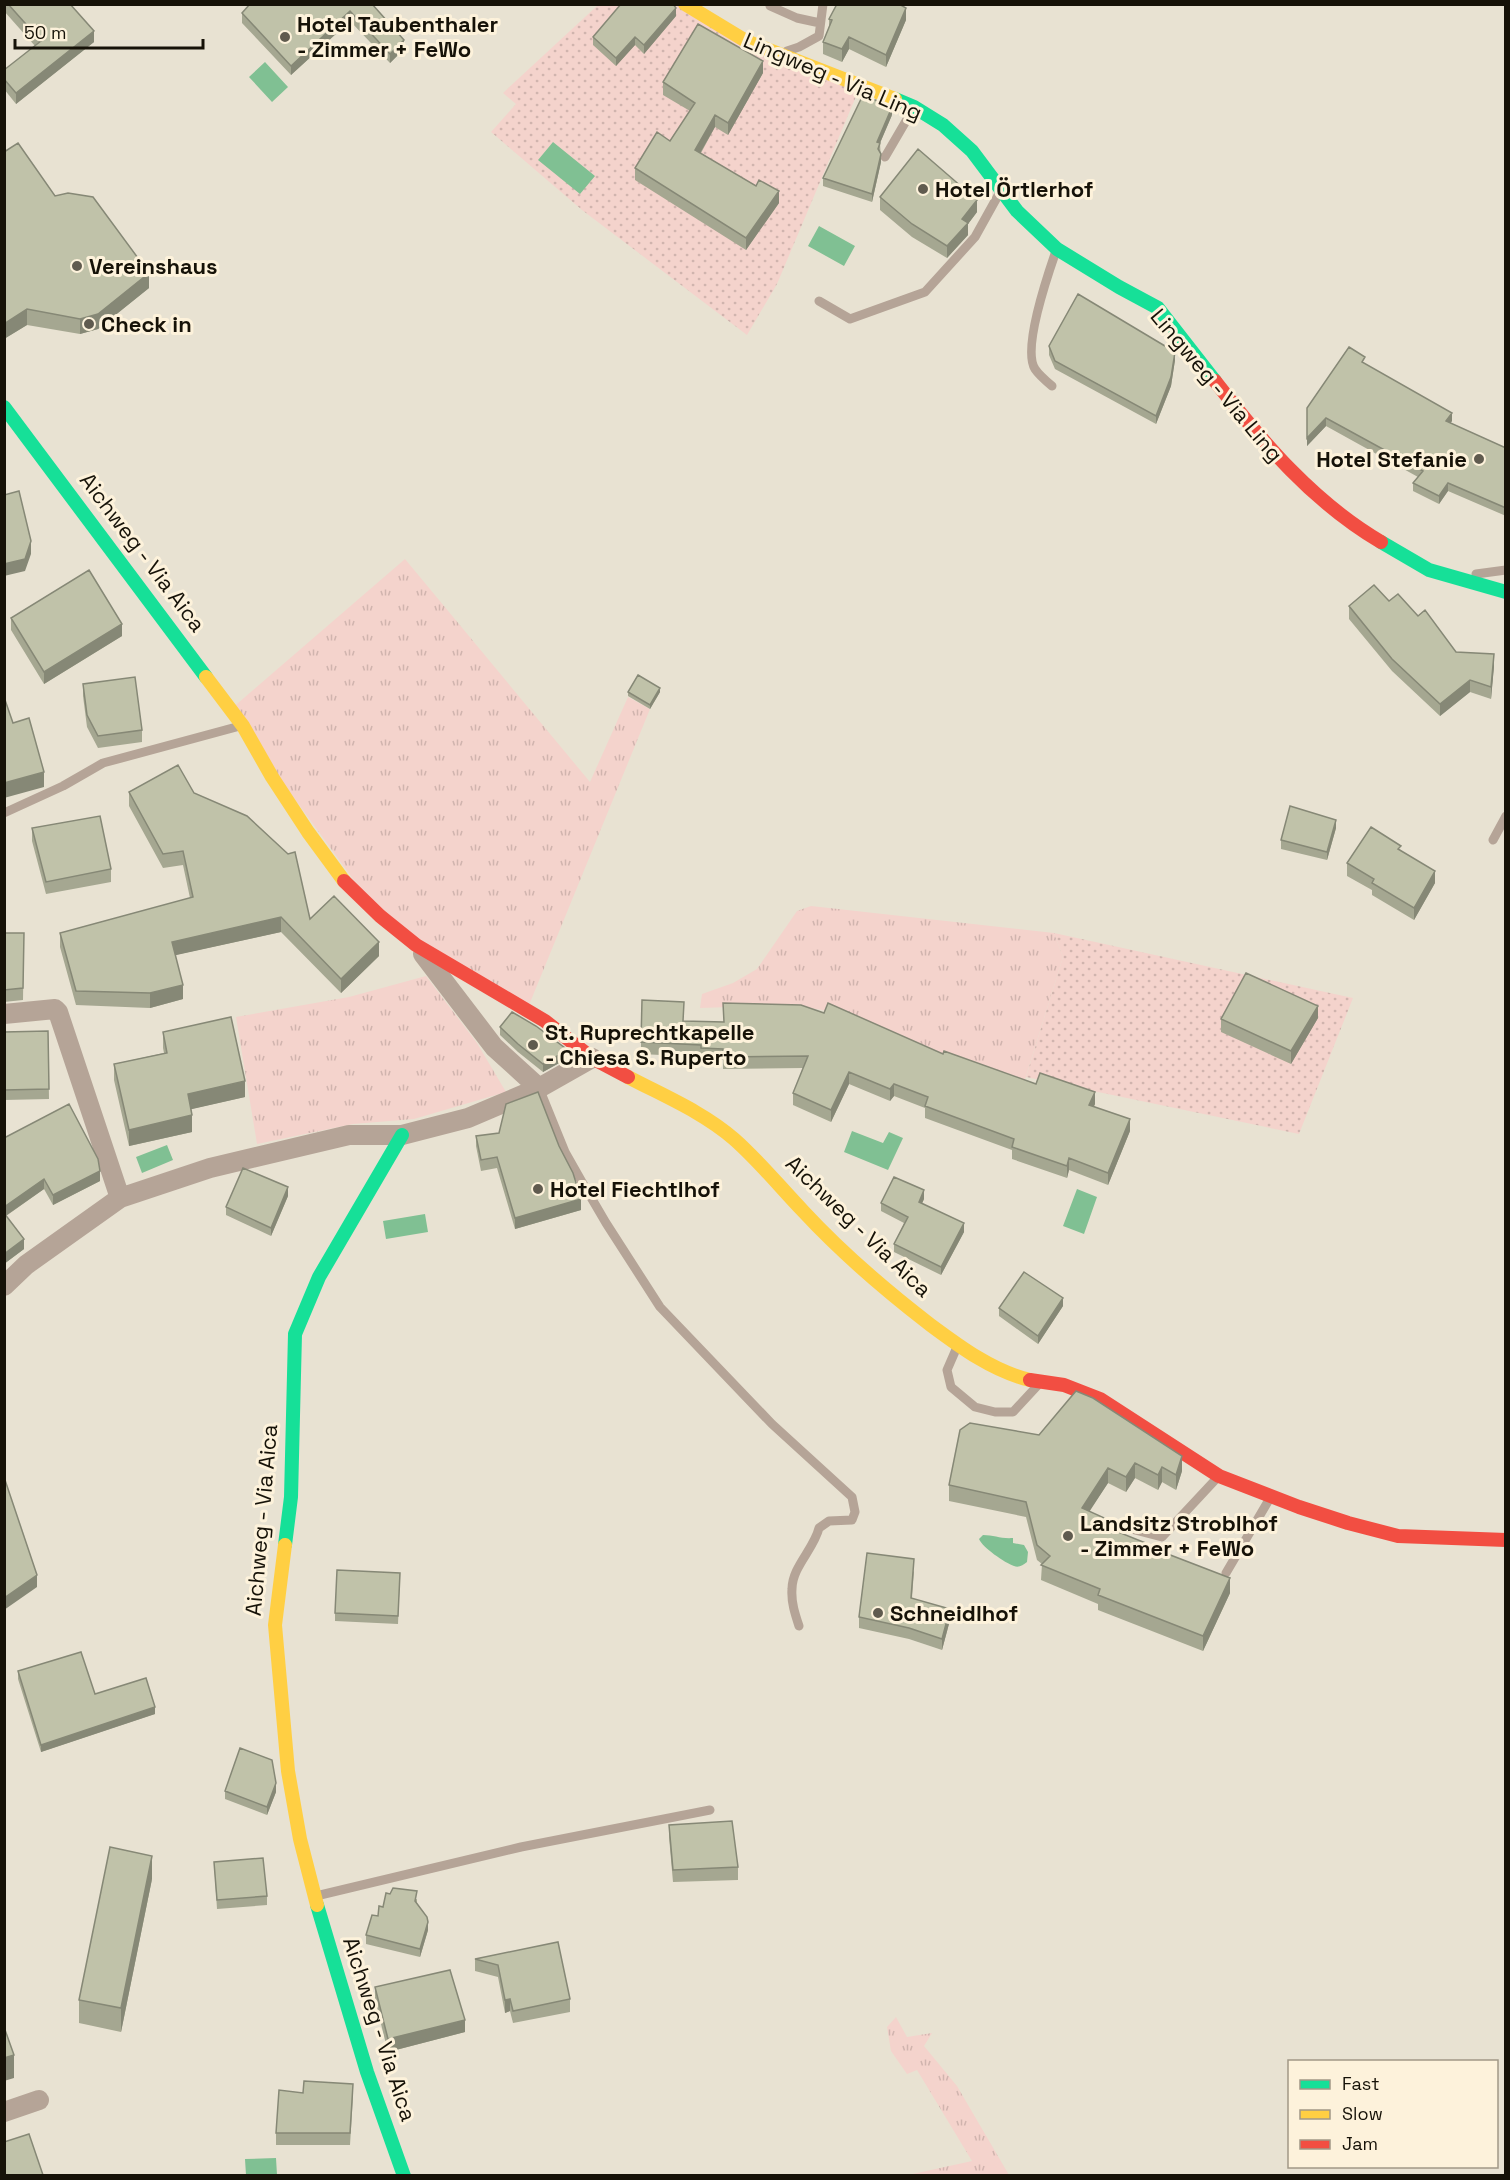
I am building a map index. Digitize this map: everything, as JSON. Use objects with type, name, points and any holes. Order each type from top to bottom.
[{"type":"street","name":"Lingweg - Via Ling","points":[[685,4],[746,41],[914,107],[943,125],[972,151],[1017,211],[1057,249],[1158,308],[1253,430],[1287,468],[1358,528],[1429,570],[1506,592]]},
{"type":"street","name":"Aichweg - Via Aica","points":[[4,407],[243,726],[272,777],[342,879],[380,916],[416,945],[545,1021],[592,1058],[695,1112],[733,1138],[772,1176],[803,1212],[882,1288],[919,1318],[997,1369],[1028,1380],[1064,1384],[1100,1399],[1218,1476],[1348,1523],[1398,1536],[1506,1540]]},
{"type":"street","name":"Aichweg - Via Aica","points":[[416,945],[494,1047],[539,1088]]},
{"type":"street","points":[[4,1014],[55,1009],[58,1012],[120,1198]]},
{"type":"street","points":[[4,1286],[26,1265],[120,1198],[210,1168],[349,1135],[402,1135],[468,1118],[539,1088],[592,1058]]},
{"type":"street","name":"Aichweg - Via Aica","points":[[402,1135],[319,1277],[295,1334],[291,1497],[275,1624],[288,1771],[300,1839],[314,1897],[363,2060],[404,2175]]},
{"type":"street","points":[[4,2112],[39,2100]]},
{"type":"lane","points":[[779,53],[799,47],[819,36],[823,4]]},
{"type":"lane","points":[[770,6],[797,18],[820,22]]},
{"type":"lane","points":[[885,157],[914,107]]},
{"type":"lane","points":[[819,301],[850,319],[925,292],[975,237],[1001,190]]},
{"type":"lane","points":[[1052,386],[1034,368],[1030,347],[1044,288],[1057,249]]},
{"type":"lane","name":"Lingweg - Via Ling","points":[[1453,577],[1506,570]]},
{"type":"lane","points":[[4,813],[63,786],[103,763],[243,726]]},
{"type":"lane","points":[[1493,840],[1506,816]]},
{"type":"lane","name":"Aichweg - Via Aica","points":[[539,1088],[566,1152],[582,1182],[660,1307],[772,1424],[852,1497],[855,1512],[852,1520],[829,1521],[819,1527],[816,1540],[796,1574],[791,1587],[799,1626]]},
{"type":"lane","points":[[958,1345],[947,1370],[951,1387],[975,1407],[995,1412],[1013,1412],[1042,1382]]},
{"type":"lane","points":[[1125,1524],[1135,1530],[1162,1537],[1218,1476]]},
{"type":"lane","points":[[1226,1573],[1271,1496]]},
{"type":"lane","points":[[314,1897],[521,1847],[710,1810]]},
{"type":"green space","points":[[598,5],[683,5],[860,87],[777,284],[747,335],[582,210],[491,132],[516,104],[503,93]]},
{"type":"green space","points":[[405,559],[590,782],[628,697],[650,709],[527,1010],[380,916],[230,710]]},
{"type":"green space","points":[[811,906],[1054,933],[1063,957],[1023,1086],[827,1011],[780,1006],[700,1008],[702,994],[733,983],[757,969],[797,911]]},
{"type":"green space","points":[[1054,933],[1353,998],[1299,1134],[1026,1077],[1063,957]]},
{"type":"green space","points":[[426,976],[477,1043],[506,1092],[414,1119],[353,1124],[257,1144],[236,1017],[349,997]]},
{"type":"green space","points":[[896,2017],[907,2037],[932,2033],[924,2046],[957,2086],[1009,2175],[908,2175],[972,2161],[917,2070],[907,2074],[891,2051],[887,2027]]},
{"type":"shaded area","points":[[265,62],[288,87],[272,102],[249,77]]},
{"type":"shaded area","points":[[553,142],[595,176],[580,194],[538,160]]},
{"type":"shaded area","points":[[819,226],[855,246],[844,266],[808,246]]},
{"type":"shaded area","points":[[852,1131],[883,1143],[889,1132],[903,1138],[888,1170],[844,1152]]},
{"type":"shaded area","points":[[167,1145],[173,1160],[142,1173],[136,1157]]},
{"type":"shaded area","points":[[1077,1189],[1097,1197],[1084,1234],[1063,1226]]},
{"type":"shaded area","points":[[425,1214],[428,1232],[386,1239],[383,1221]]},
{"type":"shaded area","points":[[983,1535],[1013,1538],[1013,1543],[1024,1545],[1028,1552],[1027,1562],[1018,1567],[1005,1562],[981,1542],[979,1539]]},
{"type":"shaded area","points":[[276,2158],[277,2175],[246,2175],[245,2159]]},
{"type":"building","points":[[8,4],[70,4],[94,31],[16,93],[4,79],[4,70],[41,41]]},
{"type":"building","points":[[250,4],[372,4],[404,40],[390,54],[350,11],[291,66],[242,13]]},
{"type":"building","points":[[621,4],[673,4],[676,8],[644,45],[635,37],[616,58],[593,37]]},
{"type":"building","points":[[837,4],[899,4],[906,8],[886,55],[849,37],[842,49],[823,42],[832,20],[829,19]]},
{"type":"building","points":[[698,24],[763,61],[728,123],[715,115],[695,150],[756,186],[759,180],[779,191],[746,238],[635,168],[657,132],[670,141],[695,103],[663,82]]},
{"type":"building","points":[[863,95],[892,107],[877,142],[880,143],[878,149],[881,154],[872,194],[823,178]]},
{"type":"building","name":"Vereinshaus","points":[[18,143],[55,196],[68,193],[93,197],[149,273],[98,314],[80,319],[27,309],[4,324],[4,152]]},
{"type":"building","points":[[918,149],[977,200],[962,219],[968,223],[947,246],[912,224],[880,197]]},
{"type":"building","points":[[1078,294],[1175,352],[1171,377],[1156,416],[1055,361],[1049,346]]},
{"type":"building","points":[[1349,347],[1365,357],[1362,362],[1452,413],[1446,421],[1506,448],[1506,508],[1448,483],[1439,496],[1413,483],[1423,471],[1326,418],[1307,438],[1307,408]]},
{"type":"building","points":[[19,491],[31,541],[25,559],[4,564],[4,495]]},
{"type":"building","points":[[89,570],[122,624],[44,672],[11,618]]},
{"type":"building","points":[[1374,585],[1389,601],[1398,594],[1418,616],[1425,610],[1456,652],[1494,654],[1491,687],[1470,680],[1440,704],[1392,659],[1349,606]]},
{"type":"building","points":[[638,675],[660,688],[650,705],[628,692]]},
{"type":"building","points":[[135,677],[142,730],[98,736],[87,715],[83,684]]},
{"type":"building","points":[[4,697],[13,723],[29,718],[44,772],[4,783]]},
{"type":"building","points":[[178,765],[194,793],[247,816],[288,854],[295,852],[310,919],[334,896],[379,942],[341,979],[281,917],[172,942],[183,985],[150,993],[76,991],[60,933],[193,897],[183,851],[163,854],[129,792]]},
{"type":"building","points":[[1290,806],[1336,820],[1327,852],[1281,840]]},
{"type":"building","points":[[100,816],[111,869],[46,882],[32,828]]},
{"type":"building","points":[[1371,827],[1401,846],[1398,849],[1435,871],[1414,908],[1372,883],[1374,879],[1347,863]]},
{"type":"building","points":[[4,933],[24,933],[23,988],[4,990]]},
{"type":"building","points":[[1246,973],[1318,1006],[1291,1051],[1221,1019]]},
{"type":"building","points":[[642,1000],[684,1002],[683,1021],[724,1022],[723,1003],[801,1005],[824,1013],[828,1003],[943,1054],[944,1051],[1036,1084],[1040,1073],[1095,1092],[1089,1105],[1130,1119],[1108,1173],[1069,1158],[1067,1166],[1012,1147],[1014,1139],[925,1106],[928,1097],[894,1084],[890,1089],[849,1072],[831,1110],[793,1093],[808,1056],[723,1057],[723,1049],[701,1048],[701,1045],[641,1042]]},
{"type":"building","name":"St. Ruprechtkapelle - Chiesa S. Ruperto","points":[[512,1012],[536,1026],[565,1048],[561,1054],[543,1064],[518,1044],[500,1027]]},
{"type":"building","points":[[231,1017],[245,1081],[188,1094],[192,1115],[129,1130],[114,1064],[167,1053],[163,1032]]},
{"type":"building","points":[[48,1031],[49,1089],[4,1090],[4,1032]]},
{"type":"building","points":[[538,1092],[559,1146],[573,1173],[581,1199],[515,1218],[497,1157],[481,1160],[476,1136],[499,1133],[506,1104]]},
{"type":"building","points":[[69,1104],[98,1159],[100,1171],[53,1195],[44,1179],[4,1207],[4,1138]]},
{"type":"building","points":[[243,1168],[288,1187],[271,1228],[226,1207]]},
{"type":"building","points":[[894,1177],[924,1190],[919,1202],[964,1223],[941,1267],[894,1244],[908,1217],[881,1203]]},
{"type":"building","points":[[4,1213],[24,1239],[4,1254]]},
{"type":"building","points":[[1024,1272],[1063,1298],[1038,1336],[999,1308]]},
{"type":"building","points":[[1076,1391],[1093,1398],[1182,1456],[1176,1475],[1162,1467],[1158,1475],[1135,1463],[1126,1477],[1108,1468],[1082,1508],[1111,1521],[1118,1532],[1148,1544],[1147,1546],[1230,1578],[1203,1636],[1098,1595],[1100,1589],[1041,1565],[1050,1556],[1037,1545],[1026,1502],[949,1485],[960,1430],[970,1423],[1039,1435]]},
{"type":"building","points":[[4,1477],[37,1575],[4,1598]]},
{"type":"building","points":[[867,1553],[914,1559],[911,1598],[950,1609],[942,1639],[909,1628],[859,1617]]},
{"type":"building","points":[[337,1570],[400,1573],[398,1616],[335,1613]]},
{"type":"building","points":[[81,1652],[95,1694],[146,1678],[155,1707],[41,1745],[18,1671]]},
{"type":"building","points":[[240,1748],[272,1760],[276,1783],[267,1807],[225,1791]]},
{"type":"building","points":[[732,1821],[738,1867],[673,1870],[669,1825]]},
{"type":"building","points":[[110,1847],[152,1856],[121,2008],[79,2000]]},
{"type":"building","points":[[263,1858],[267,1896],[217,1900],[214,1862]]},
{"type":"building","points":[[393,1888],[417,1891],[415,1901],[428,1922],[420,1949],[366,1935],[372,1915],[378,1916],[379,1906],[383,1907],[386,1893],[390,1894]]},
{"type":"building","points":[[558,1942],[570,1999],[513,2011],[510,1999],[505,2000],[498,1965],[475,1959]]},
{"type":"building","points":[[450,1970],[465,2020],[388,2039],[375,1987]]},
{"type":"building","points":[[4,2027],[14,2055],[4,2058]]},
{"type":"building","points":[[304,2081],[353,2084],[350,2133],[276,2133],[279,2090],[303,2093]]},
{"type":"building","points":[[29,2134],[43,2175],[4,2175],[4,2142]]},
{"type":"traffic: fast","points":[[895,99],[914,107],[943,125],[972,151],[1017,211],[1057,249],[1158,308],[1215,381]]},
{"type":"traffic: fast","points":[[4,407],[206,677]]},
{"type":"traffic: fast","points":[[1381,542],[1429,570],[1506,592]]},
{"type":"traffic: fast","points":[[285,1545],[291,1497],[295,1334],[319,1277],[402,1135]]},
{"type":"traffic: fast","points":[[317,1905],[367,2072],[404,2176]]},
{"type":"traffic: slow","points":[[685,4],[746,41],[895,99]]},
{"type":"traffic: slow","points":[[206,677],[243,726],[272,777],[344,881]]},
{"type":"traffic: slow","points":[[628,1077],[722,1129],[761,1165],[832,1241],[928,1323],[989,1364],[1030,1380]]},
{"type":"traffic: slow","points":[[285,1545],[275,1625],[288,1771],[300,1839],[317,1905]]},
{"type":"traffic: jam","points":[[1215,381],[1290,470],[1333,509],[1381,542]]},
{"type":"traffic: jam","points":[[344,881],[380,916],[416,945],[545,1021],[592,1058],[628,1077]]},
{"type":"traffic: jam","points":[[1030,1380],[1064,1385],[1100,1399],[1219,1476],[1299,1507],[1398,1536],[1506,1540]]},
{"type":"place","name":"Hotel Taubenthaler - Zimmer + FeWo","points":[[285,37]]},
{"type":"place","name":"Hotel Örtlerhof","points":[[923,189]]},
{"type":"place","name":"Vereinshaus","points":[[77,266]]},
{"type":"place","name":"Check in","points":[[89,324]]},
{"type":"place","name":"Hotel Stefanie","points":[[1479,459]]},
{"type":"place","name":"St. Ruprechtkapelle - Chiesa S. Ruperto","points":[[533,1045]]},
{"type":"place","name":"Hotel Fiechtlhof","points":[[538,1189]]},
{"type":"place","name":"Landsitz Stroblhof - Zimmer + FeWo","points":[[1068,1536]]},
{"type":"place","name":"Schneidlhof","points":[[878,1613]]}]
